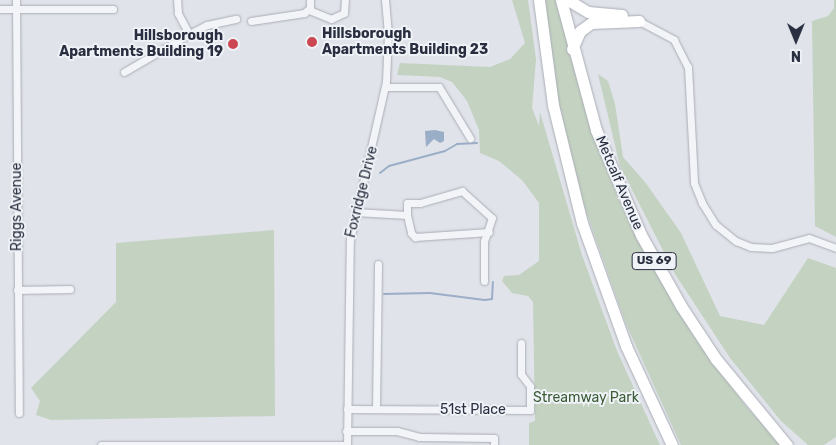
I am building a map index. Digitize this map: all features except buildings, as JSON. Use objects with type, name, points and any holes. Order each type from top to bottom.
[{"type":"highway","points":[[539,0],[553,105],[582,223],[623,338],[672,445]]},
{"type":"highway","name":"Metcalf Avenue","points":[[561,0],[572,49],[608,162],[658,268],[716,359],[787,445]]},
{"type":"highway","points":[[568,0],[588,12],[627,16],[639,21]]},
{"type":"highway","points":[[572,49],[580,31],[591,23],[639,21]]},
{"type":"street","name":"Riggs Avenue","points":[[16,0],[19,413]]},
{"type":"street","points":[[177,0],[178,13],[188,34]]},
{"type":"street","points":[[309,10],[310,0]]},
{"type":"street","points":[[251,21],[309,10],[331,18],[344,13],[345,0]]},
{"type":"street","name":"Foxridge Drive","points":[[347,445],[348,278],[355,212],[385,87],[388,56],[385,0]]},
{"type":"street","points":[[0,9],[113,9]]},
{"type":"street","points":[[124,72],[188,34],[207,25],[236,18]]},
{"type":"street","points":[[639,21],[674,40],[688,66],[694,183],[702,204],[716,225],[750,247],[772,248],[809,238],[836,248]]},
{"type":"street","points":[[385,87],[439,88],[470,138]]},
{"type":"street","points":[[484,281],[484,241],[489,232],[492,218],[459,190],[420,203],[407,203],[407,215],[411,234],[415,237],[489,232]]},
{"type":"street","points":[[355,212],[407,215]]},
{"type":"street","points":[[376,409],[378,264]]},
{"type":"street","points":[[17,290],[70,289]]},
{"type":"street","name":"51st Place","points":[[347,409],[530,410],[530,386],[521,374],[522,343]]},
{"type":"street","points":[[346,431],[402,431],[420,437],[494,441]]},
{"type":"street","points":[[101,445],[347,445]]},
{"type":"green space","name":"Streamway Park","points":[[512,0],[528,0],[536,59],[532,108],[539,126],[540,112],[582,255],[617,351],[660,445],[529,445],[529,423],[535,421],[533,302],[528,296],[512,293],[502,281],[504,276],[519,275],[539,261],[539,203],[522,180],[499,161],[480,153],[479,130],[467,101],[452,82],[440,77],[397,75],[400,63],[490,67],[510,59],[525,43]]},
{"type":"green space","points":[[543,0],[557,0],[587,116],[617,196],[647,258],[695,337],[745,405],[781,445],[681,445],[626,324],[577,186],[554,79]]},
{"type":"green space","points":[[834,0],[836,0],[836,237],[815,226],[812,21],[828,16],[834,8]]},
{"type":"green space","points":[[598,74],[608,81],[615,104],[623,157],[645,182],[681,233],[720,316],[764,325],[808,258],[836,268],[836,437],[824,445],[808,445],[781,421],[730,358],[675,274],[620,166]]},
{"type":"green space","points":[[274,230],[275,416],[51,420],[36,415],[40,401],[31,388],[116,302],[116,243]]},
{"type":"water","points":[[435,130],[444,132],[444,141],[440,143],[434,139],[426,147],[425,131]]},
{"type":"waterway","points":[[380,173],[389,166],[445,151],[457,144],[477,143]]},
{"type":"waterway","points":[[384,294],[430,293],[485,300],[492,299],[493,282]]},
{"type":"place","name":"Hillsborough Apartments Building 23","points":[[312,42]]},
{"type":"place","name":"Hillsborough Apartments Building 19","points":[[233,44]]}]
